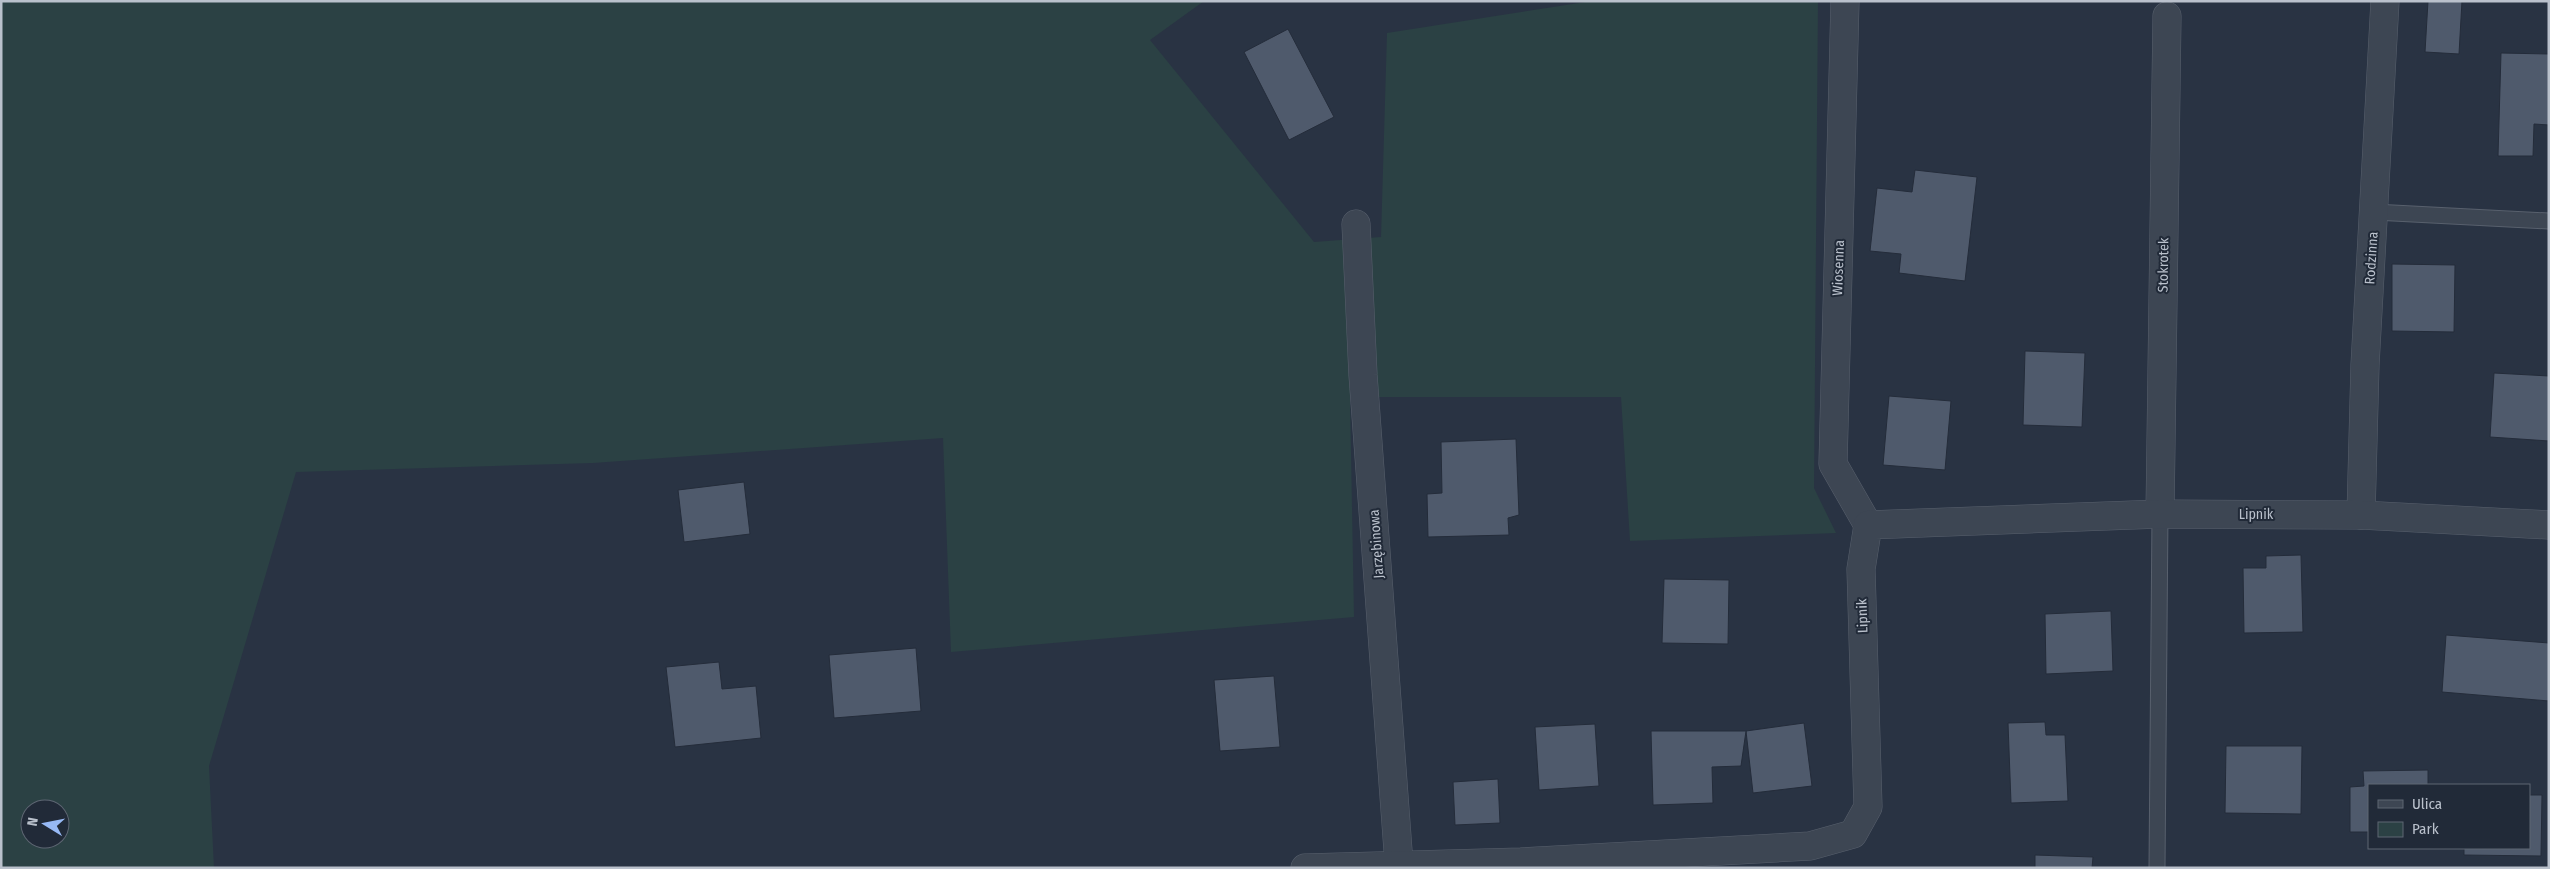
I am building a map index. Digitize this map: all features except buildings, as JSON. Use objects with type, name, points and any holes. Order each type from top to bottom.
[{"type":"street","name":"Wiosenna","points":[[1845,1],[1832,464],[1868,525]]},
{"type":"street","name":"Rodzinna","points":[[2361,515],[2365,365],[2385,1]]},
{"type":"street","name":"Stokrotek","points":[[2160,514],[2167,16]]},
{"type":"street","name":"Jarzębinowa","points":[[1356,224],[1363,375],[1399,864]]},
{"type":"street","name":"Lipnik","points":[[1305,868],[1530,861],[1810,846],[1854,834],[1868,807],[1860,569],[1868,525],[2160,514],[2361,515],[2549,525]]},
{"type":"lane","points":[[2374,212],[2549,221]]},
{"type":"lane","points":[[2157,868],[2160,514]]},
{"type":"green space","points":[[1,1],[1204,1],[1150,40],[1314,242],[1381,237],[1387,33],[1592,1],[1818,1],[1814,488],[1836,533],[1630,541],[1621,397],[1350,397],[1354,617],[951,652],[943,438],[593,463],[296,472],[209,766],[214,868],[1,868]]}]
